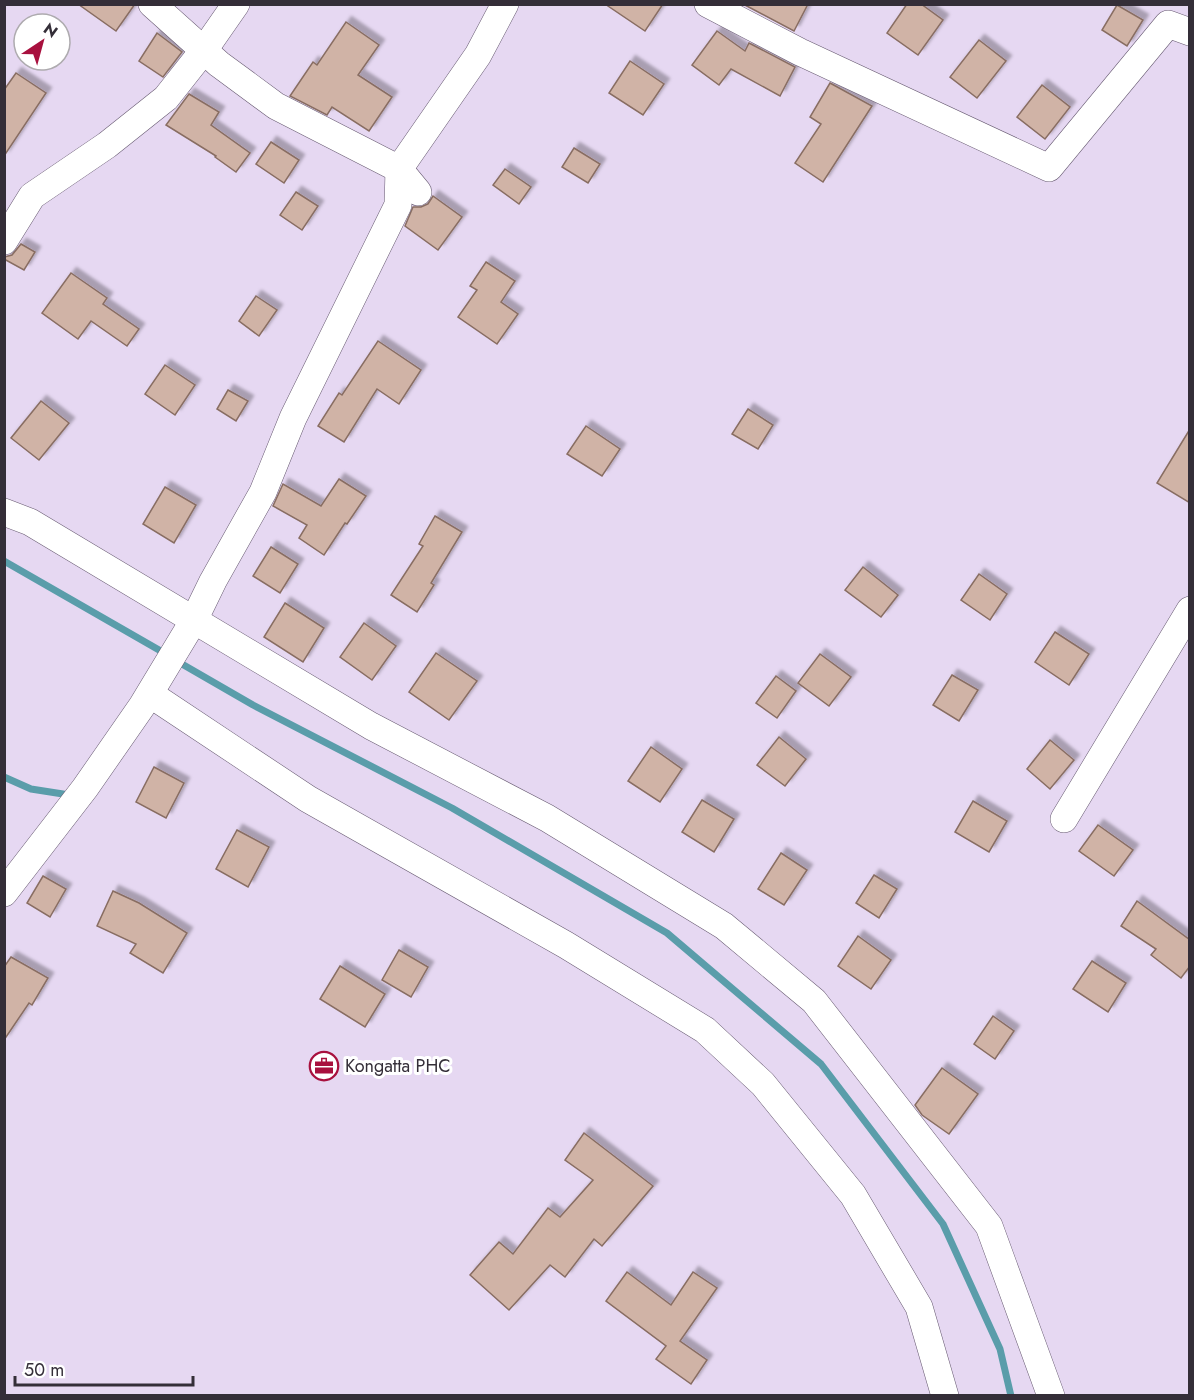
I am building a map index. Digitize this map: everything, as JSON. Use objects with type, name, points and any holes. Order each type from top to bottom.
[{"type":"street","points":[[152,4],[219,64],[276,106],[399,169],[418,192]]},
{"type":"street","points":[[4,241],[32,196],[107,145],[166,98],[204,50],[236,4]]},
{"type":"street","points":[[4,893],[85,788],[150,694],[188,630],[263,492],[292,418],[398,205],[399,169],[478,55],[505,4]]},
{"type":"street","points":[[708,4],[800,52],[1049,168],[1168,24],[1190,32]]},
{"type":"street","points":[[4,512],[30,522],[188,630],[547,818],[723,926],[814,1001],[989,1226],[1051,1395]]},
{"type":"street","points":[[1064,819],[1190,610]]},
{"type":"street","points":[[150,694],[308,799],[566,945],[705,1030],[763,1084],[853,1196],[919,1307],[945,1395]]},
{"type":"building","points":[[78,4],[135,4],[116,31]]},
{"type":"building","points":[[605,4],[663,4],[645,31]]},
{"type":"building","points":[[743,4],[808,4],[794,31]]},
{"type":"building","points":[[907,4],[921,4],[943,20],[918,55],[887,33]]},
{"type":"building","points":[[1117,5],[1143,20],[1127,46],[1102,30]]},
{"type":"building","points":[[346,22],[379,45],[358,75],[392,97],[369,131],[332,107],[327,115],[290,96],[313,62],[317,65]]},
{"type":"building","points":[[717,31],[745,51],[749,43],[795,67],[780,96],[731,69],[719,85],[692,65]]},
{"type":"building","points":[[157,33],[182,52],[163,77],[139,61]]},
{"type":"building","points":[[979,40],[1006,61],[977,98],[950,77]]},
{"type":"building","points":[[630,61],[664,84],[643,115],[609,93]]},
{"type":"building","points":[[16,73],[46,93],[4,156],[4,90]]},
{"type":"building","points":[[830,83],[872,106],[823,182],[795,163],[821,124],[810,117]]},
{"type":"building","points":[[1042,85],[1070,107],[1045,139],[1017,117]]},
{"type":"building","points":[[189,94],[219,112],[211,125],[250,153],[236,172],[216,156],[166,125]]},
{"type":"building","points":[[271,142],[299,160],[284,183],[256,164]]},
{"type":"building","points":[[574,148],[600,164],[588,183],[562,167]]},
{"type":"building","points":[[505,169],[531,187],[519,204],[493,185]]},
{"type":"building","points":[[296,192],[318,206],[302,230],[280,215]]},
{"type":"building","points":[[433,196],[462,217],[438,250],[405,226],[413,207],[428,204]]},
{"type":"building","points":[[21,244],[35,252],[24,270],[4,259],[12,255]]},
{"type":"building","points":[[486,262],[515,281],[501,302],[518,314],[497,344],[458,317],[477,290],[470,286]]},
{"type":"building","points":[[71,273],[107,298],[103,304],[139,329],[127,346],[91,321],[78,339],[42,313]]},
{"type":"building","points":[[256,296],[277,310],[259,336],[239,321]]},
{"type":"building","points":[[378,341],[421,370],[399,404],[377,389],[344,442],[318,426],[339,393],[342,395]]},
{"type":"building","points":[[165,365],[195,385],[175,415],[145,394]]},
{"type":"building","points":[[228,390],[248,401],[236,421],[217,409]]},
{"type":"building","points":[[41,401],[69,423],[39,460],[11,438]]},
{"type":"building","points":[[748,409],[773,425],[758,449],[732,434]]},
{"type":"building","points":[[586,426],[620,449],[602,476],[567,454]]},
{"type":"building","points":[[1190,429],[1190,503],[1157,483]]},
{"type":"building","points":[[339,479],[366,496],[324,555],[299,538],[307,525],[273,506],[283,484],[321,506]]},
{"type":"building","points":[[165,487],[196,505],[174,543],[143,524]]},
{"type":"building","points":[[435,516],[462,532],[431,583],[434,585],[417,612],[391,595],[423,546],[419,544]]},
{"type":"building","points":[[271,547],[298,564],[280,593],[253,576]]},
{"type":"building","points":[[863,567],[898,595],[881,617],[845,590]]},
{"type":"building","points":[[979,574],[1007,594],[990,620],[961,600]]},
{"type":"building","points":[[285,603],[324,628],[303,662],[264,637]]},
{"type":"building","points":[[364,623],[396,646],[372,680],[340,657]]},
{"type":"building","points":[[1055,632],[1089,654],[1069,685],[1035,662]]},
{"type":"building","points":[[436,653],[477,681],[449,720],[409,692]]},
{"type":"building","points":[[820,654],[851,677],[829,706],[798,683]]},
{"type":"building","points":[[952,675],[978,690],[959,721],[933,705]]},
{"type":"building","points":[[776,676],[796,691],[777,718],[756,703]]},
{"type":"building","points":[[779,737],[806,759],[785,786],[757,765]]},
{"type":"building","points":[[1050,740],[1074,760],[1050,789],[1027,769]]},
{"type":"building","points":[[651,747],[682,769],[660,802],[628,781]]},
{"type":"building","points":[[154,767],[184,783],[166,818],[136,802]]},
{"type":"building","points":[[702,800],[734,819],[714,852],[682,832]]},
{"type":"building","points":[[973,801],[1007,821],[989,852],[955,832]]},
{"type":"building","points":[[1098,825],[1133,850],[1114,876],[1079,851]]},
{"type":"building","points":[[237,830],[269,847],[248,887],[216,869]]},
{"type":"building","points":[[781,853],[807,870],[784,905],[758,889]]},
{"type":"building","points":[[874,875],[897,889],[879,918],[856,903]]},
{"type":"building","points":[[43,876],[66,889],[50,917],[27,903]]},
{"type":"building","points":[[113,891],[139,903],[187,933],[163,973],[130,953],[136,944],[97,926]]},
{"type":"building","points":[[1137,901],[1190,940],[1190,966],[1181,978],[1151,955],[1156,949],[1121,926]]},
{"type":"building","points":[[858,936],[891,960],[871,989],[838,966]]},
{"type":"building","points":[[399,950],[428,967],[411,997],[382,980]]},
{"type":"building","points":[[11,957],[48,978],[32,1005],[29,1003],[4,1040],[4,967]]},
{"type":"building","points":[[1092,961],[1126,983],[1108,1012],[1073,989]]},
{"type":"building","points":[[340,966],[385,994],[365,1027],[320,999]]},
{"type":"building","points":[[993,1016],[1014,1031],[995,1059],[974,1044]]},
{"type":"building","points":[[942,1068],[978,1094],[949,1134],[922,1115],[915,1105]]},
{"type":"building","points":[[584,1133],[653,1186],[602,1246],[594,1239],[565,1277],[550,1265],[509,1310],[470,1275],[499,1242],[513,1254],[548,1208],[560,1217],[593,1180],[565,1160]]},
{"type":"building","points":[[627,1272],[671,1305],[693,1272],[717,1288],[680,1341],[707,1360],[691,1384],[656,1359],[666,1346],[606,1301]]},
{"type":"waterway","points":[[4,561],[166,654]]},
{"type":"waterway","points":[[175,660],[253,705],[452,808],[667,933],[821,1064],[943,1224],[1000,1349],[1011,1396]]},
{"type":"waterway","points":[[4,777],[31,789],[63,794]]},
{"type":"place","name":"Kongatta PHC","points":[[324,1066]]}]
